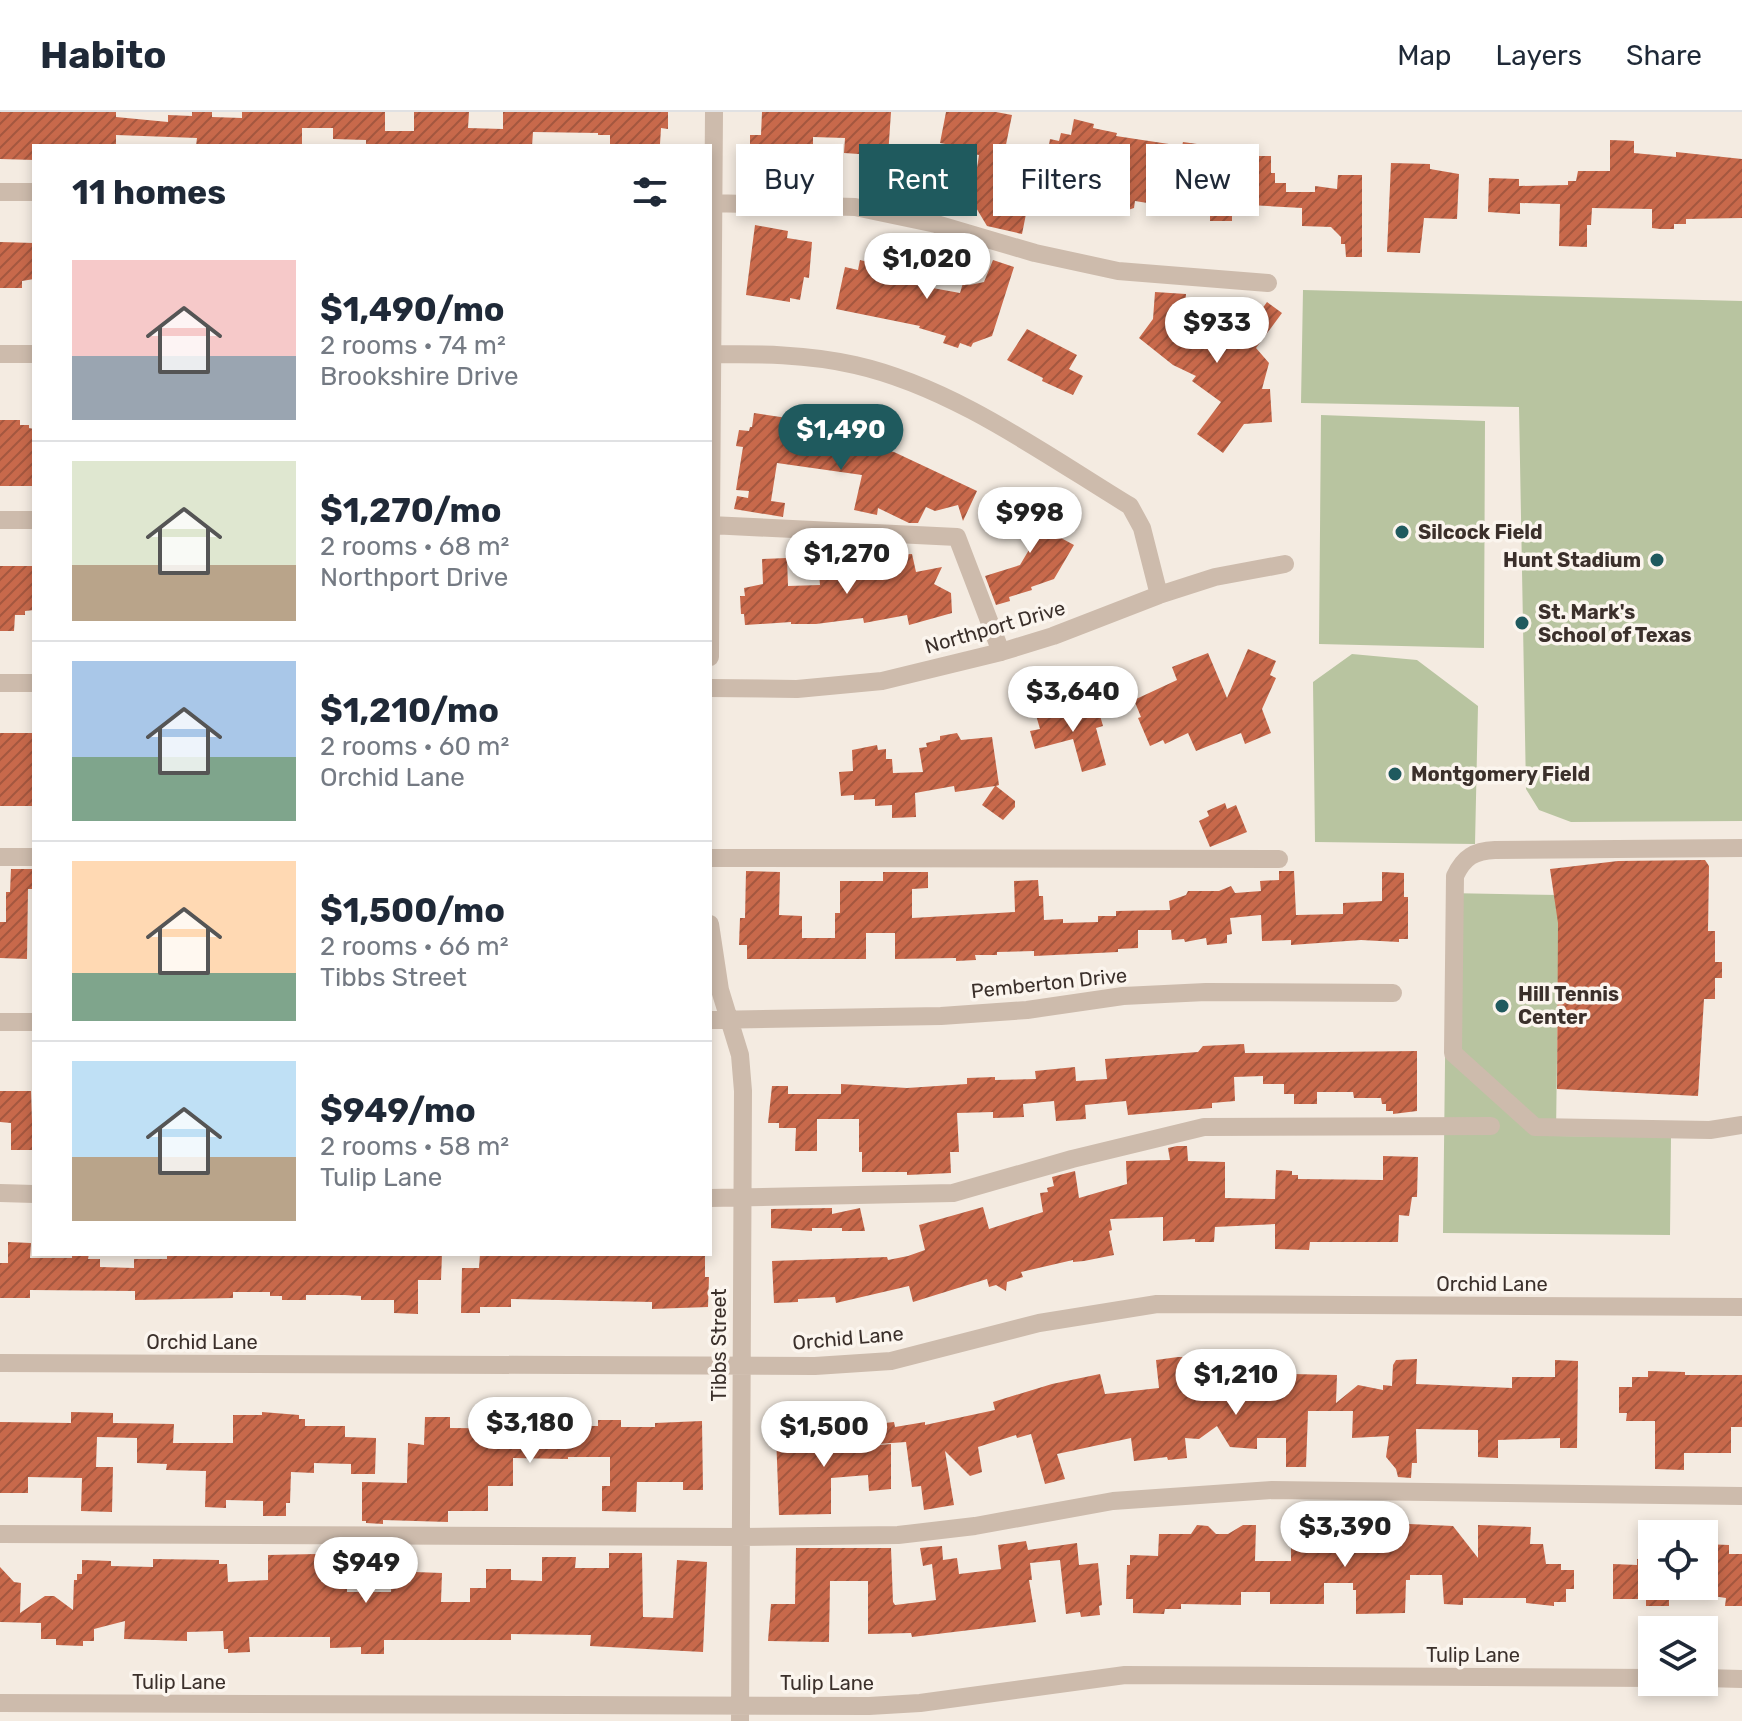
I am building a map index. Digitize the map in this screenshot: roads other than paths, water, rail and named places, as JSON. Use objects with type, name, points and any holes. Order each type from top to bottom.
[{"type":"street","points":[[714,112],[712,203],[855,207],[936,224],[1035,253],[1118,271],[1268,283]]},
{"type":"street","points":[[0,192],[32,192]]},
{"type":"street","points":[[0,354],[32,354]]},
{"type":"street","points":[[712,354],[781,355],[857,366],[914,385],[976,413],[1130,506],[1142,528],[1159,595]]},
{"type":"street","points":[[0,520],[32,520]]},
{"type":"street","points":[[712,525],[957,537],[1001,652]]},
{"type":"street","name":"Northport Drive","points":[[712,688],[797,689],[882,681],[1053,636],[1215,577],[1285,564]]},
{"type":"street","points":[[0,683],[32,683]]},
{"type":"street","points":[[1742,848],[1495,850],[1480,851],[1463,859],[1455,876],[1453,1053],[1535,1127],[1710,1130],[1742,1125]]},
{"type":"street","points":[[0,857],[32,857]]},
{"type":"street","points":[[712,858],[1279,859]]},
{"type":"street","name":"Tibbs Street","points":[[712,940],[719,1020],[740,1055],[742,1079],[740,1713]]},
{"type":"street","name":"Pemberton Drive","points":[[719,1020],[941,1016],[1027,1010],[1123,996],[1165,994],[1393,993]]},
{"type":"street","points":[[0,1022],[32,1022]]},
{"type":"street","points":[[712,1198],[953,1193],[1072,1159],[1204,1127],[1491,1126]]},
{"type":"street","points":[[0,1193],[32,1194]]},
{"type":"street","name":"Orchid Lane","points":[[0,1363],[815,1366],[891,1361],[1039,1323],[1157,1304],[1742,1307]]},
{"type":"street","points":[[0,1534],[898,1535],[975,1526],[1113,1501],[1272,1490],[1742,1496]]},
{"type":"street","name":"Tulip Lane","points":[[0,1703],[740,1713],[920,1703],[1125,1675],[1638,1678]]},
{"type":"street","points":[[1718,1678],[1742,1679]]},
{"type":"place","name":"Silcock Field","points":[[1402,532]]},
{"type":"place","name":"Hunt Stadium","points":[[1657,560]]},
{"type":"place","name":"St. Mark's School of Texas","points":[[1522,623]]},
{"type":"place","name":"Montgomery Field","points":[[1395,774]]},
{"type":"place","name":"Hill Tennis Center","points":[[1502,1006]]}]
